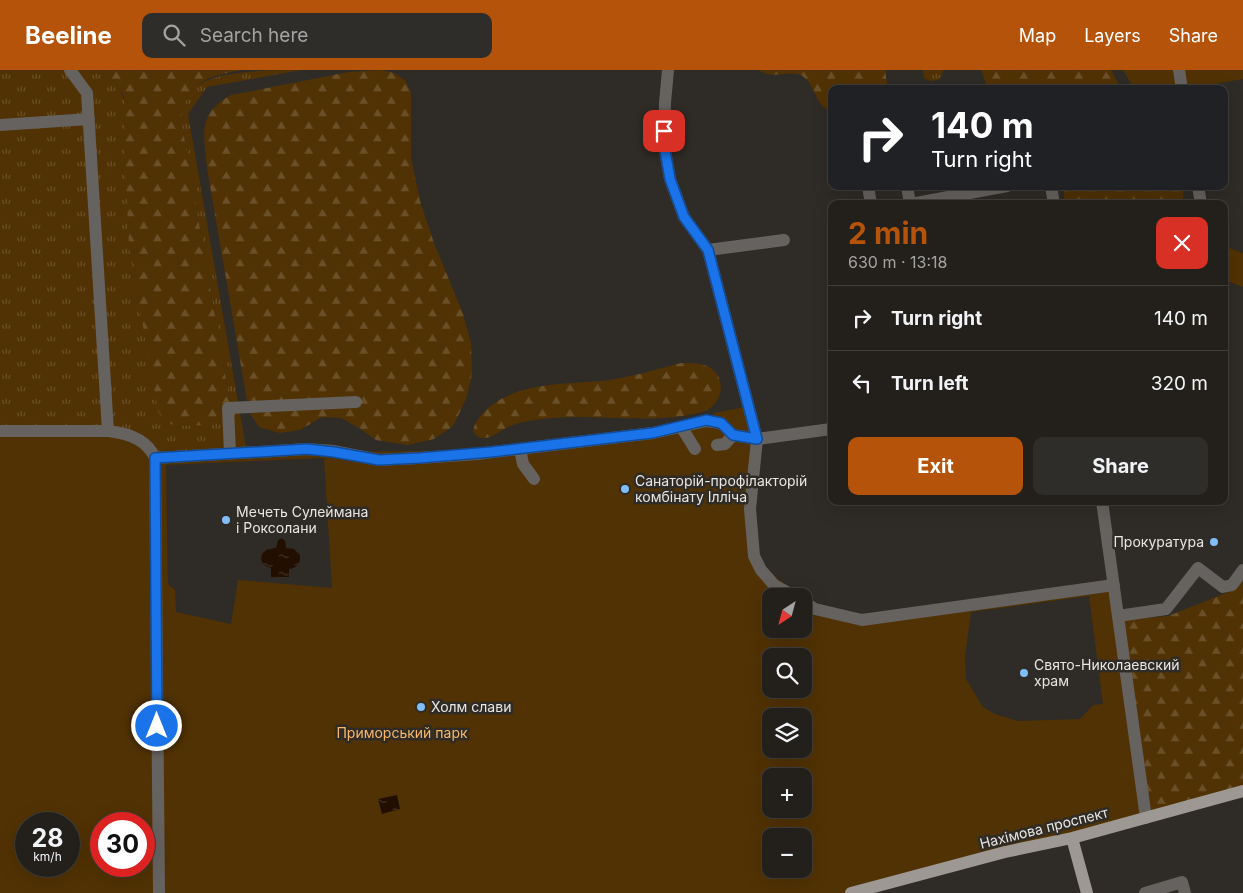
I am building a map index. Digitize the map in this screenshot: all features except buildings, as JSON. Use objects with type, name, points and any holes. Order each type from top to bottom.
[{"type":"main road","name":"Нахімова проспект","points":[[851,893],[1004,852],[1072,838],[1243,791]]},
{"type":"main road","points":[[1072,838],[1087,893]]},
{"type":"street","points":[[70,70],[87,94],[108,431]]},
{"type":"street","points":[[668,70],[664,145],[670,179],[684,217],[708,250],[757,439],[750,509],[754,556],[761,570],[774,585],[779,588]]},
{"type":"street","points":[[1178,70],[1181,85]]},
{"type":"street","points":[[0,124],[89,119]]},
{"type":"street","points":[[931,200],[983,190]]},
{"type":"street","points":[[708,250],[784,240]]},
{"type":"street","points":[[230,453],[228,408],[356,402]]},
{"type":"street","points":[[155,458],[320,450],[379,460],[419,458],[520,449],[652,433],[682,428],[706,420],[725,426],[733,435],[757,439],[828,429]]},
{"type":"street","points":[[682,428],[696,449]]},
{"type":"street","points":[[0,431],[120,432],[136,438],[146,445],[155,458],[159,893]]},
{"type":"street","points":[[716,445],[725,444],[733,435]]},
{"type":"street","points":[[520,449],[523,464],[534,479]]},
{"type":"street","points":[[1103,505],[1146,818]]},
{"type":"street","points":[[1118,616],[1166,609],[1198,568],[1223,586],[1232,585],[1243,570]]},
{"type":"street","points":[[812,607],[862,620],[1114,585]]},
{"type":"street","points":[[1145,893],[1182,882],[1185,893]]},
{"type":"green space","points":[[0,70],[103,70],[120,89],[230,403],[181,119],[183,108],[191,90],[213,78],[243,72],[302,70],[207,87],[188,114],[246,448],[158,451],[0,429]]},
{"type":"green space","points":[[103,70],[242,70],[218,75],[201,82],[189,96],[181,119],[230,403],[224,420],[203,425],[177,425],[165,421],[158,411],[129,247],[124,96]]},
{"type":"green space","points":[[381,70],[394,73],[405,80],[411,93],[411,158],[420,201],[434,243],[463,314],[471,343],[472,374],[466,399],[453,426],[434,439],[408,445],[376,440],[341,418],[322,417],[300,430],[280,433],[259,427],[249,412],[207,168],[205,126],[212,110],[231,95],[349,72]]},
{"type":"green space","points":[[759,70],[885,70],[887,85],[828,85],[828,110],[817,99],[810,84],[801,75],[764,73]]},
{"type":"green space","points":[[923,70],[943,70],[939,79],[931,81],[924,78]]},
{"type":"green space","points":[[981,70],[1111,70],[1119,85],[987,85]]},
{"type":"green space","points":[[1123,70],[1243,70],[1243,79],[1208,85],[1132,85]]},
{"type":"green space","points":[[1064,190],[1184,190],[1182,200],[1064,200]]},
{"type":"green space","points":[[1228,247],[1243,253],[1243,287],[1228,281]]},
{"type":"green space","points":[[681,363],[707,366],[718,377],[721,383],[721,391],[715,404],[709,409],[682,416],[663,418],[563,417],[535,420],[510,426],[486,438],[479,437],[473,432],[475,424],[483,413],[496,402],[526,389],[610,380]]},
{"type":"green space","name":"Приморський парк","points":[[744,407],[754,440],[747,509],[759,553],[765,566],[779,580],[792,588],[762,588],[762,638],[812,638],[812,600],[818,604],[863,615],[1113,579],[1151,812],[853,893],[0,893],[0,429],[110,427],[158,451],[330,444],[343,452],[475,450],[712,419],[714,413]],"holes":[[[324,458],[332,588],[238,580],[231,624],[176,612],[175,590],[168,584],[166,465]],[[1089,596],[1103,704],[1093,705],[1080,719],[1018,721],[995,714],[983,707],[966,679],[965,657],[971,612]]]},
{"type":"green space","points":[[1243,580],[1243,786],[1151,812],[1124,620],[1168,616],[1236,589]]},
{"type":"water","points":[[282,538],[285,540],[286,548],[294,549],[300,555],[300,560],[296,566],[289,569],[289,577],[271,577],[271,568],[263,563],[261,560],[262,556],[266,550],[276,548],[278,540]]},
{"type":"water","points":[[397,795],[400,809],[382,814],[378,799]]},
{"type":"place","name":"Санаторій-профілакторій комбінату Ілліча","points":[[625,489]]},
{"type":"place","name":"Мечеть Сулеймана і Роксолани","points":[[226,520]]},
{"type":"place","name":"Прокуратура","points":[[1214,542]]},
{"type":"place","name":"Свято-Николаевский храм","points":[[1024,673]]},
{"type":"place","name":"Холм слави","points":[[421,707]]},
{"type":"route","points":[[157,726],[155,458],[162,456],[307,449],[379,460],[419,458],[491,452],[652,433],[682,428],[706,420],[721,423],[733,435],[757,439],[708,250],[684,217],[670,179],[664,145],[664,131]]}]
